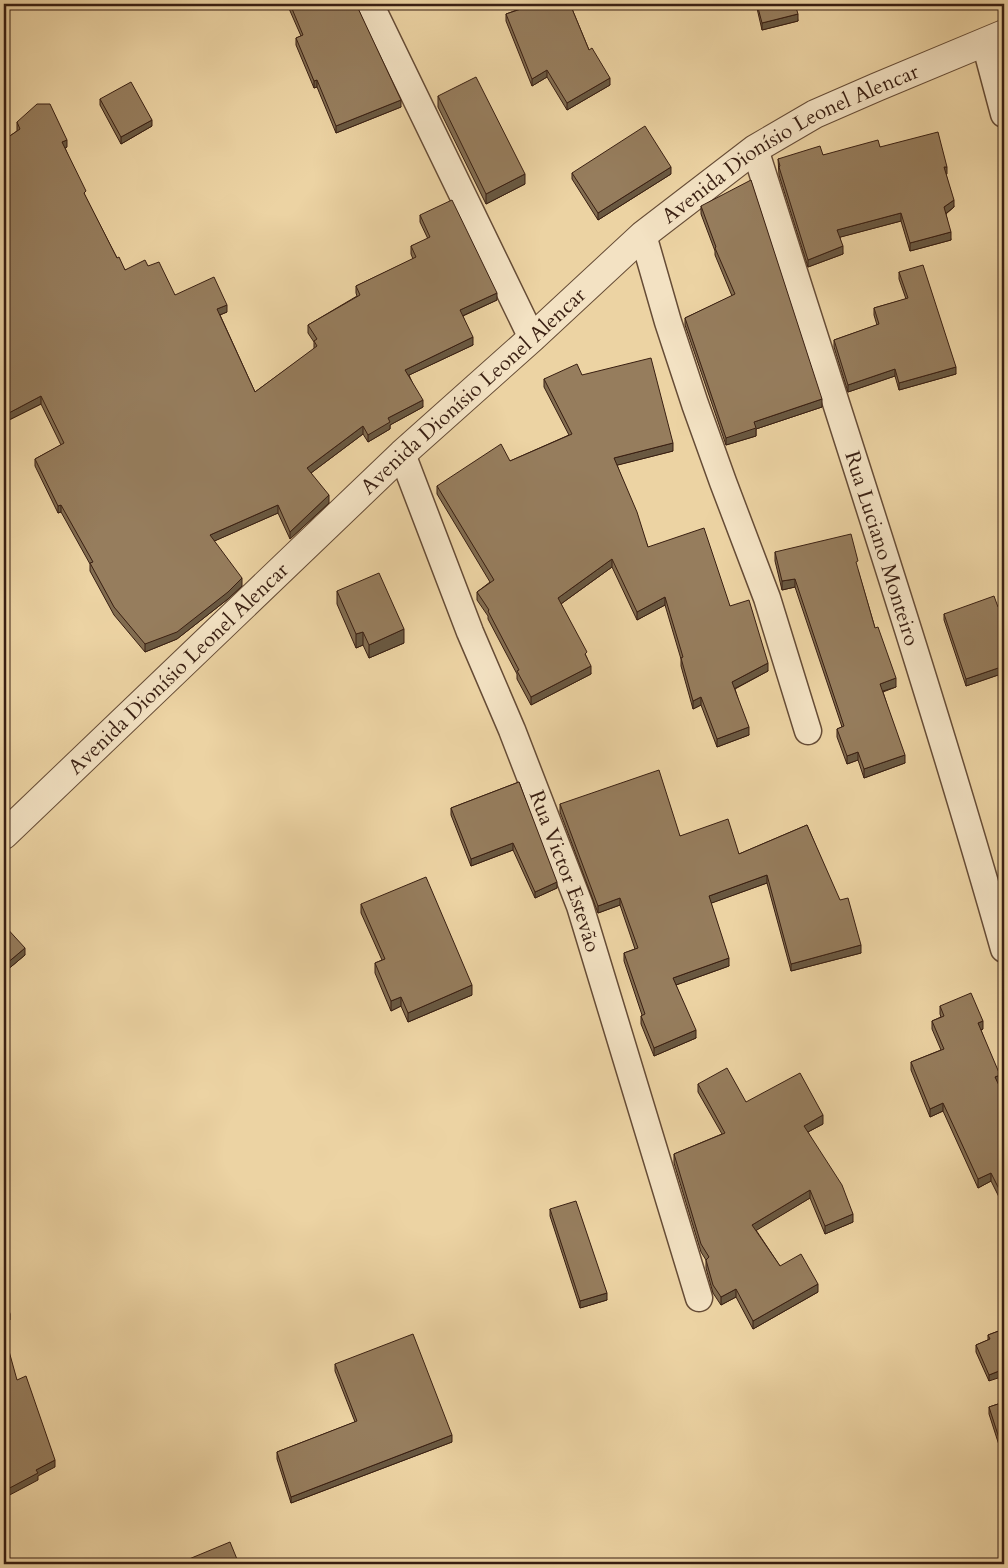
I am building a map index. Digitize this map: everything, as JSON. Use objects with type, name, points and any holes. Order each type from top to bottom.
[{"type":"street","points":[[370,4],[532,338]]},
{"type":"street","points":[[995,39],[1004,114]]},
{"type":"street","name":"Avenida Dionísio Leonel Alencar","points":[[4,835],[402,454],[532,338],[643,235],[754,149],[815,114],[995,39]]},
{"type":"street","name":"Rua Luciano Monteiro","points":[[754,149],[900,605],[952,772],[1004,950]]},
{"type":"street","points":[[643,235],[674,340],[722,482],[767,598],[808,731]]},
{"type":"street","name":"Rua Victor Estevão","points":[[402,454],[470,632],[512,730],[580,906],[699,1298]]},
{"type":"building","points":[[290,4],[356,4],[401,100],[336,126],[317,80],[314,81],[296,38],[303,35]]},
{"type":"building","points":[[522,4],[570,4],[589,50],[592,48],[610,78],[567,103],[547,70],[532,79],[506,14],[524,8]]},
{"type":"building","points":[[757,4],[795,4],[798,14],[762,23]]},
{"type":"building","points":[[476,77],[525,174],[486,194],[438,96]]},
{"type":"building","points":[[131,82],[152,120],[121,137],[100,99]]},
{"type":"building","points":[[37,104],[50,104],[67,140],[62,142],[86,191],[84,193],[125,270],[145,260],[148,266],[159,262],[175,295],[214,277],[227,305],[217,309],[255,392],[317,346],[314,341],[317,339],[308,325],[360,295],[356,286],[416,257],[411,246],[430,237],[420,215],[452,200],[497,293],[460,310],[473,337],[405,370],[423,400],[388,418],[390,422],[368,435],[363,426],[307,468],[329,495],[290,532],[278,505],[210,535],[242,578],[228,592],[177,632],[145,644],[114,607],[90,563],[93,562],[61,505],[58,506],[35,459],[64,443],[41,396],[5,415],[4,413],[4,140],[20,129],[17,122]]},
{"type":"building","points":[[645,126],[671,167],[598,213],[572,173]]},
{"type":"building","points":[[938,132],[947,167],[944,167],[954,200],[944,207],[951,232],[910,243],[901,213],[837,230],[843,246],[808,260],[778,159],[820,146],[823,155],[878,140],[880,147]]},
{"type":"building","points":[[751,180],[822,399],[754,422],[756,428],[726,438],[685,318],[735,294],[715,248],[701,206]]},
{"type":"building","points":[[923,265],[956,367],[899,383],[895,369],[848,385],[834,340],[879,324],[874,308],[908,298],[899,272]]},
{"type":"building","points":[[651,358],[673,443],[614,458],[637,512],[648,547],[704,528],[730,606],[749,600],[768,663],[732,682],[749,727],[717,739],[701,697],[693,701],[681,658],[683,657],[665,597],[637,612],[612,559],[558,598],[587,652],[585,654],[591,666],[531,697],[489,610],[477,592],[494,580],[437,486],[501,444],[510,461],[572,434],[544,379],[577,364],[582,375]]},
{"type":"building","points":[[851,534],[858,561],[856,562],[875,628],[878,627],[896,678],[880,684],[905,755],[864,769],[858,752],[847,756],[837,729],[844,726],[795,579],[782,581],[775,552]]},
{"type":"building","points":[[379,573],[404,629],[369,645],[363,632],[356,634],[337,591]]},
{"type":"building","points":[[994,596],[998,607],[1004,605],[1004,666],[966,679],[944,614]]},
{"type":"building","points":[[659,770],[680,836],[728,819],[739,854],[807,825],[840,900],[848,898],[861,945],[791,964],[767,875],[709,896],[729,958],[673,978],[696,1030],[654,1048],[641,1016],[645,1014],[624,953],[638,948],[620,898],[598,906],[560,804]]},
{"type":"building","points":[[519,782],[557,882],[535,892],[513,843],[471,859],[451,808]]},
{"type":"building","points":[[426,877],[472,985],[408,1013],[401,997],[391,1001],[375,963],[385,959],[361,904]]},
{"type":"building","points":[[4,925],[25,948],[6,964],[4,962]]},
{"type":"building","points":[[971,993],[983,1021],[978,1023],[1000,1075],[995,1077],[1004,1096],[1004,1199],[991,1173],[978,1179],[943,1103],[930,1109],[911,1062],[944,1049],[932,1021],[944,1016],[940,1006]]},
{"type":"building","points":[[727,1068],[746,1102],[800,1073],[823,1115],[804,1126],[842,1185],[853,1214],[825,1226],[810,1190],[752,1225],[780,1266],[801,1254],[818,1284],[753,1321],[736,1289],[721,1297],[713,1285],[706,1260],[709,1257],[701,1244],[674,1154],[725,1133],[698,1084]]},
{"type":"building","points":[[576,1201],[607,1293],[580,1301],[550,1209]]},
{"type":"building","points":[[4,1292],[10,1314],[4,1316]]},
{"type":"building","points":[[1004,1329],[1004,1369],[989,1375],[976,1345],[990,1339],[988,1335]]},
{"type":"building","points":[[4,1333],[17,1380],[26,1376],[55,1460],[36,1470],[38,1473],[4,1491]]},
{"type":"building","points":[[413,1334],[452,1435],[291,1497],[277,1452],[357,1421],[335,1364]]},
{"type":"building","points":[[1004,1402],[1004,1436],[999,1438],[989,1407]]},
{"type":"building","points":[[230,1542],[239,1564],[191,1564],[189,1559]]}]
